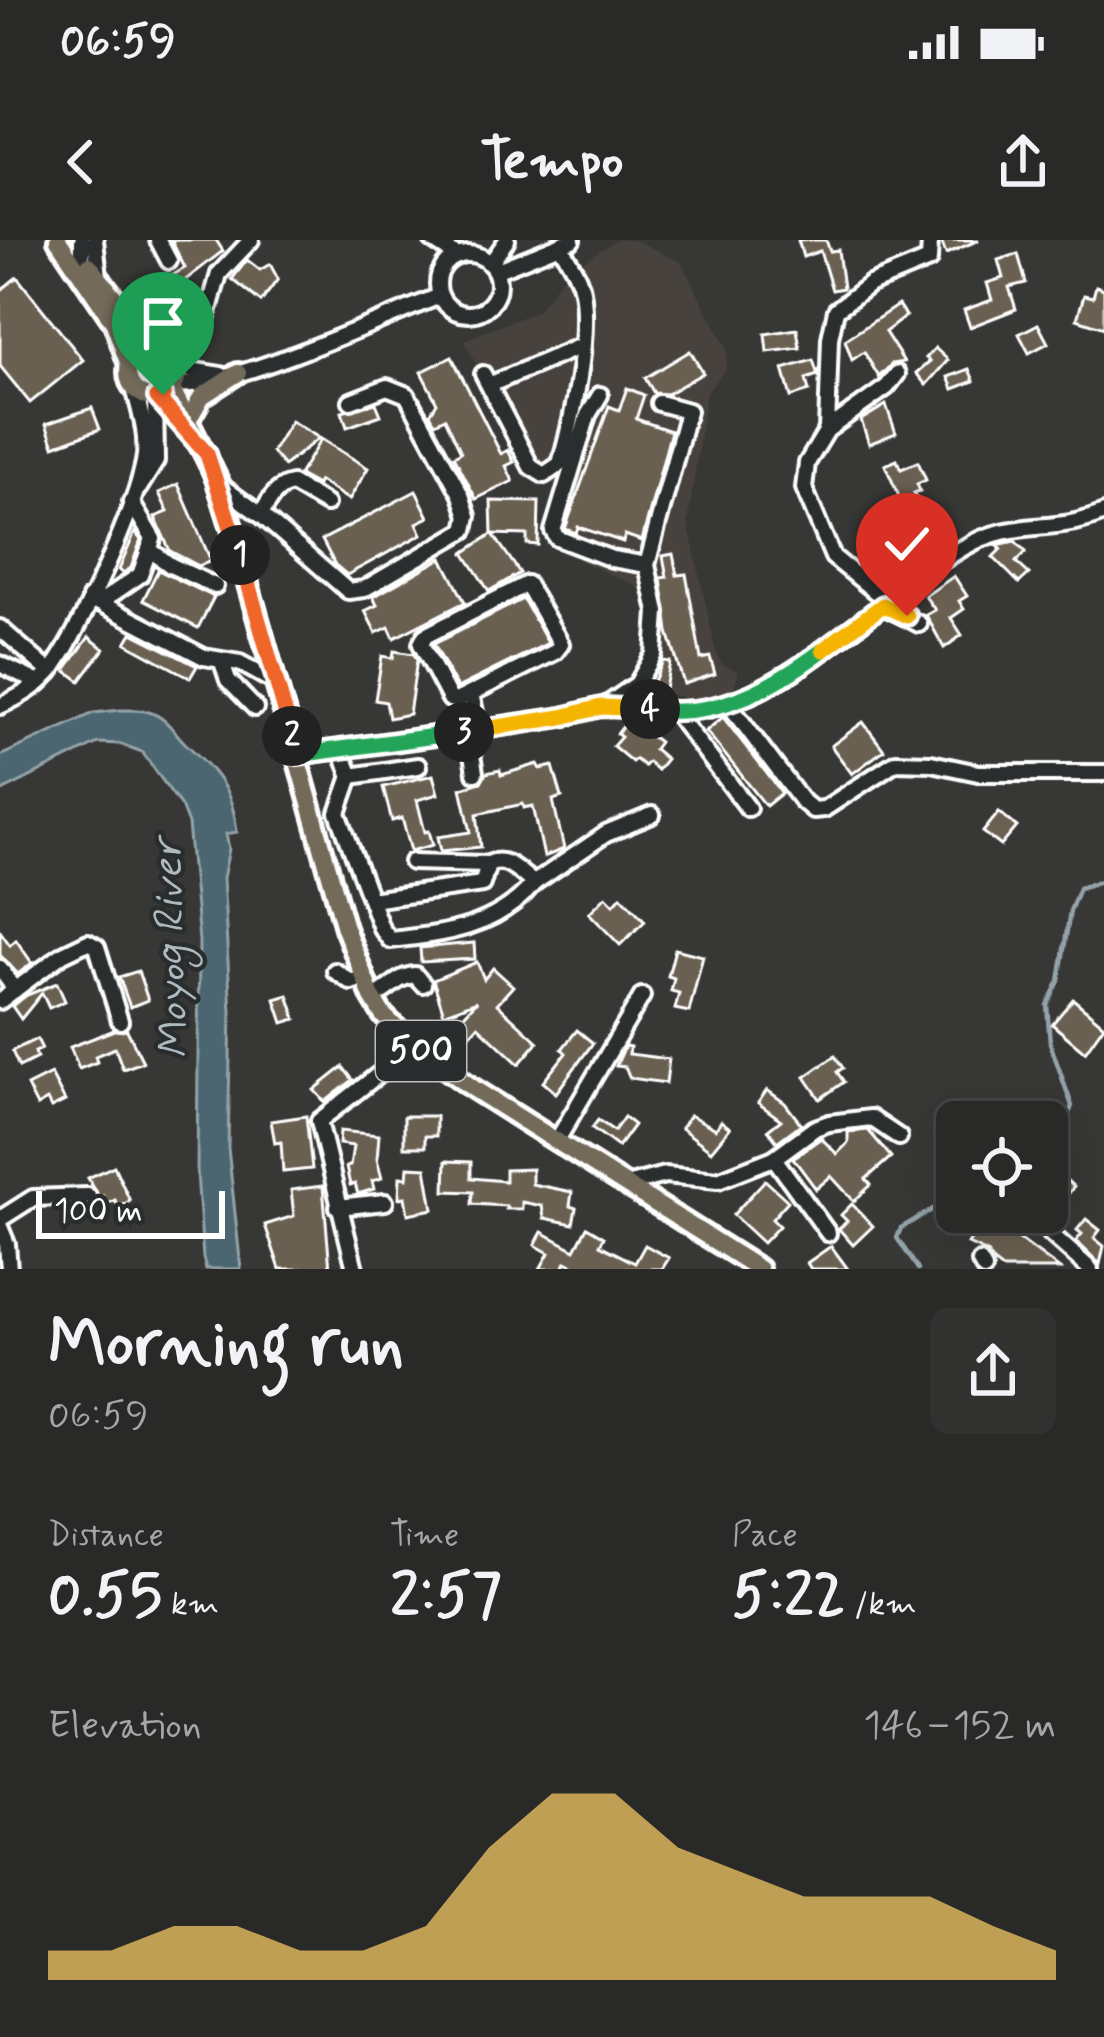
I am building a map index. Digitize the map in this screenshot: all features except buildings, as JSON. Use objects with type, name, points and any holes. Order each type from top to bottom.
[{"type":"main road","name":"500","points":[[58,240],[153,347]]},
{"type":"main road","points":[[79,245],[91,278]]},
{"type":"main road","name":"500","points":[[91,278],[113,323],[134,388],[190,417],[220,485],[314,819],[363,978],[383,1015],[415,1046],[556,1142],[759,1269]]},
{"type":"main road","points":[[129,366],[137,352],[153,347],[173,357],[159,400]]},
{"type":"main road","points":[[190,417],[202,396],[238,373]]},
{"type":"main road","name":"500","points":[[159,400],[207,454]]},
{"type":"street","points":[[91,278],[95,240]]},
{"type":"street","points":[[158,240],[169,262]]},
{"type":"street","points":[[238,373],[190,370],[173,357],[204,327],[218,274],[251,240]]},
{"type":"street","points":[[432,240],[457,256]]},
{"type":"street","points":[[493,267],[507,240]]},
{"type":"street","points":[[827,430],[830,338],[836,310],[870,284],[929,260],[930,240]]},
{"type":"street","points":[[493,267],[566,243],[582,293],[580,346],[571,425],[560,464],[549,474],[539,473],[486,379],[580,346]]},
{"type":"street","points":[[475,247],[493,267],[498,290],[480,312],[461,314],[440,296],[442,268],[457,256],[475,247]]},
{"type":"street","points":[[0,706],[44,678],[94,600],[134,497],[156,460],[159,400],[440,296]]},
{"type":"street","points":[[897,374],[887,387],[827,430],[807,463],[804,488],[833,556],[885,603],[919,624]]},
{"type":"street","points":[[220,485],[348,591],[364,589],[465,530],[468,516],[461,495],[407,394],[387,387],[351,401]]},
{"type":"street","points":[[600,395],[588,416],[554,531],[556,538],[612,559],[646,565]]},
{"type":"street","points":[[297,755],[562,717],[601,707],[637,684],[654,654],[656,612],[646,565],[688,411],[659,403]]},
{"type":"street","points":[[261,515],[286,484],[326,504]]},
{"type":"street","points":[[94,600],[136,580],[149,549],[152,534],[134,497]]},
{"type":"street","points":[[601,707],[675,712],[728,703],[796,670],[962,548],[997,530],[1079,524],[1104,514]]},
{"type":"street","points":[[149,549],[214,586]]},
{"type":"street","points":[[527,584],[561,644],[555,652],[471,694],[450,699],[421,644],[425,636],[527,584]]},
{"type":"street","points":[[94,600],[276,683]]},
{"type":"street","points":[[0,628],[44,678]]},
{"type":"street","points":[[240,663],[263,640]]},
{"type":"street","points":[[222,662],[228,680],[255,708]]},
{"type":"street","points":[[0,664],[44,678]]},
{"type":"street","points":[[471,694],[475,773]]},
{"type":"street","points":[[728,703],[800,800],[813,810],[824,809],[896,762],[931,763],[978,773],[1104,773]]},
{"type":"street","points":[[675,712],[748,808]]},
{"type":"street","points":[[340,749],[351,776],[338,813],[390,940],[444,934],[495,918],[534,883],[606,834],[652,815]]},
{"type":"street","points":[[351,776],[418,766]]},
{"type":"street","points":[[314,819],[338,813]]},
{"type":"street","points":[[412,862],[488,864],[496,860],[509,863],[534,883]]},
{"type":"street","points":[[371,900],[475,886],[486,878],[488,864]]},
{"type":"street","points":[[0,1001],[63,954],[88,942],[97,947],[120,1021]]},
{"type":"street","points":[[0,968],[15,990]]},
{"type":"street","points":[[335,971],[350,982],[363,978]]},
{"type":"street","points":[[372,998],[406,976],[416,975],[423,984]]},
{"type":"street","points":[[556,1142],[642,996]]},
{"type":"street","points":[[355,1269],[319,1121],[415,1046]]},
{"type":"street","points":[[626,1185],[665,1175],[718,1180],[774,1158],[822,1125],[861,1117],[871,1118],[899,1137]]},
{"type":"street","points":[[774,1158],[828,1233]]},
{"type":"street","points":[[9,1269],[0,1223],[33,1198],[88,1196]]},
{"type":"street","points":[[338,1207],[386,1202]]},
{"type":"street","points":[[1050,1233],[1090,1269]]},
{"type":"shaded area","points":[[617,240],[635,240],[681,262],[727,348],[726,369],[706,393],[688,522],[716,652],[721,663],[739,673],[730,697],[716,701],[641,687],[651,614],[638,587],[555,549],[542,529],[557,486],[529,472],[464,340],[537,311],[568,270]]},
{"type":"water","points":[[146,711],[165,721],[221,781],[235,817],[237,832],[226,834],[229,849],[223,878],[231,1012],[228,1148],[241,1269],[206,1269],[203,1258],[197,1173],[199,941],[188,824],[181,806],[142,752],[121,744],[98,743],[0,792],[0,756],[94,713]]},
{"type":"waterway","points":[[1068,1116],[1072,1106],[1050,1043],[1047,1005],[1059,981],[1070,911],[1079,888],[1104,880]]},
{"type":"waterway","points":[[918,1269],[897,1238],[901,1228],[936,1207]]},
{"type":"route","points":[[163,395],[157,397],[207,454],[220,485],[297,755],[562,717],[601,707],[675,712],[712,708],[753,694],[796,670],[883,605],[907,616]]},
{"type":"water label","name":"Moyog River","points":[[172,949]]}]
